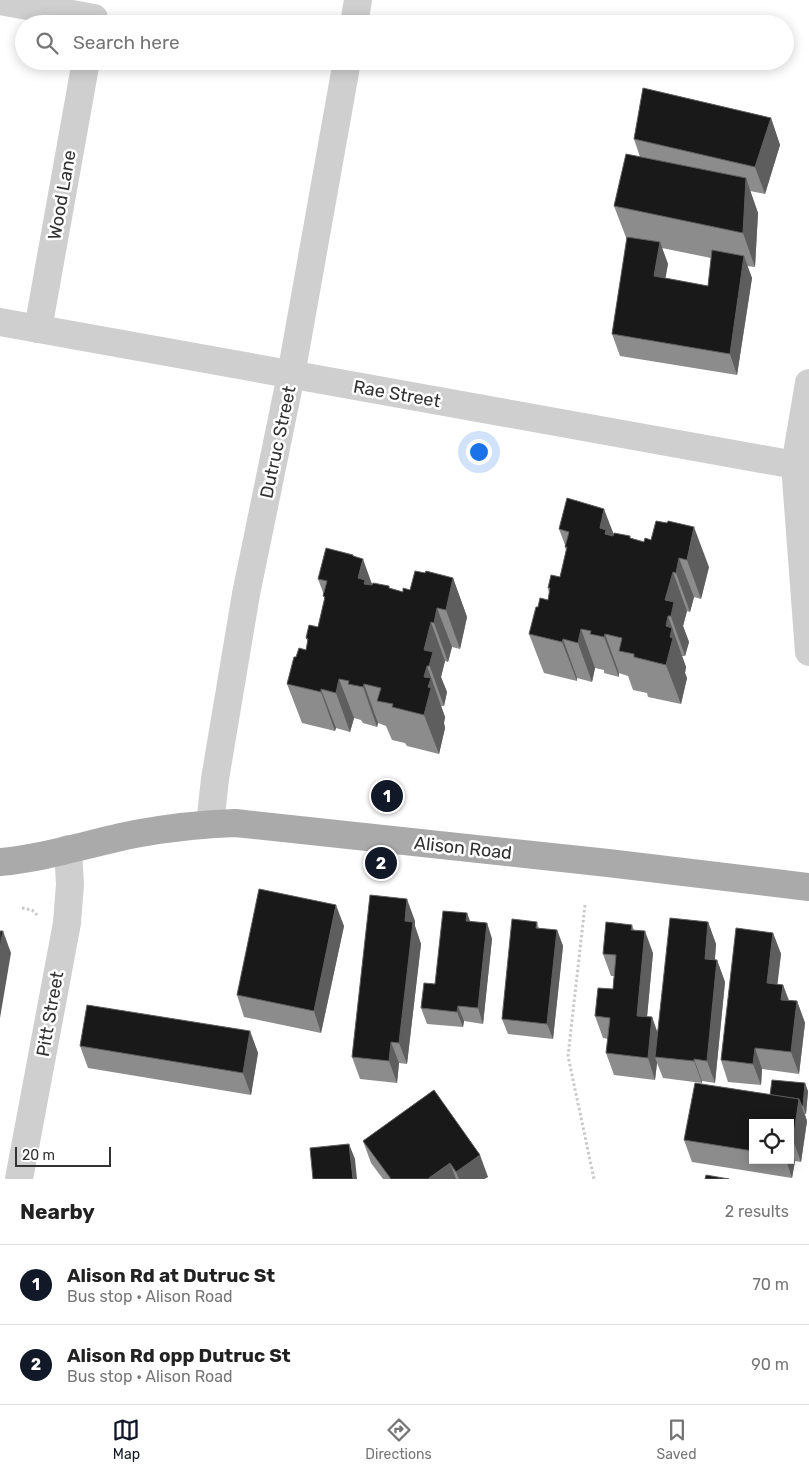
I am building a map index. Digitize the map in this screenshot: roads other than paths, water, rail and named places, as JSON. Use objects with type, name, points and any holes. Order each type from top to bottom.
[{"type":"main road","name":"Alison Road","points":[[0,862],[21,860],[136,834],[210,824],[235,823],[809,886]]},
{"type":"street","points":[[356,15],[358,0]]},
{"type":"street","points":[[0,1],[94,14]]},
{"type":"street","name":"Wood Lane","points":[[38,329],[84,70]]},
{"type":"street","name":"Dutruc Street","points":[[210,824],[215,779],[246,594],[292,375],[346,70]]},
{"type":"street","name":"Rae Street","points":[[0,322],[795,465]]},
{"type":"street","points":[[809,382],[795,465],[809,652]]},
{"type":"street","name":"Pitt Street","points":[[20,1179],[67,923],[70,884],[68,849]]},
{"type":"place","name":"Alison Rd at Dutruc St","points":[[387,796]]},
{"type":"place","name":"Alison Rd opp Dutruc St","points":[[381,863]]}]
